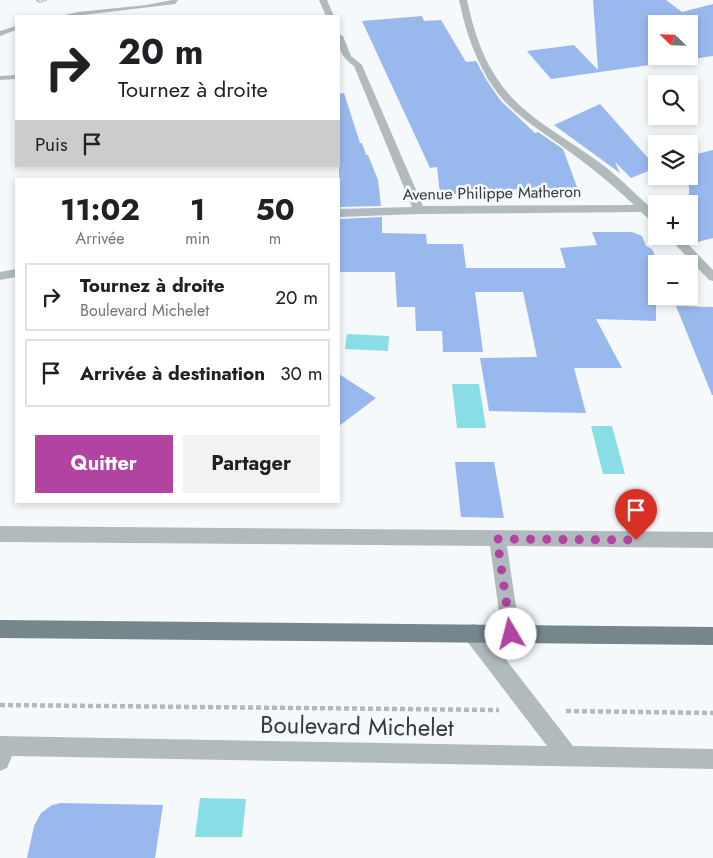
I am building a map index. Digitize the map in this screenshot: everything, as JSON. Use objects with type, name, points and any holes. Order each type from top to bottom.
[{"type":"main road","points":[[0,628],[713,636]]},
{"type":"street","points":[[323,0],[330,15]]},
{"type":"street","points":[[463,0],[469,28],[481,60],[500,90],[529,117],[605,172],[648,211]]},
{"type":"street","points":[[340,38],[348,56],[358,65],[419,210]]},
{"type":"street","name":"Avenue Philippe Matheron","points":[[340,213],[419,210],[645,208]]},
{"type":"street","points":[[682,245],[713,277]]},
{"type":"street","points":[[0,276],[15,272]]},
{"type":"street","points":[[0,534],[713,540]]},
{"type":"street","points":[[497,539],[511,634]]},
{"type":"street","points":[[473,633],[567,755]]},
{"type":"street","name":"Boulevard Michelet","points":[[1,751],[567,755],[713,759]]},
{"type":"lane","points":[[71,15],[107,10],[151,8],[174,4]]},
{"type":"lane","points":[[0,34],[15,28]]},
{"type":"lane","points":[[0,78],[15,77]]},
{"type":"path","points":[[37,0],[47,0]]},
{"type":"path","points":[[0,704],[506,710]]},
{"type":"path","points":[[564,711],[713,712]]},
{"type":"water","points":[[347,334],[389,336],[388,351],[345,349]]},
{"type":"water","points":[[452,384],[479,384],[486,428],[457,428]]},
{"type":"water","points":[[591,426],[612,426],[625,474],[603,474]]},
{"type":"water","points":[[200,798],[246,799],[242,837],[195,837]]},
{"type":"building","points":[[593,0],[666,0],[682,12],[713,4],[713,56],[698,58],[698,15],[648,15],[648,65],[650,65],[551,79],[527,51],[574,45],[598,70]]},
{"type":"building","points":[[422,16],[424,21],[441,20],[466,62],[476,61],[501,101],[535,133],[538,132],[563,149],[580,195],[549,194],[546,185],[526,189],[495,190],[496,192],[463,191],[464,194],[440,194],[437,167],[430,168],[362,21]]},
{"type":"building","points":[[344,93],[360,143],[362,143],[366,155],[368,155],[378,180],[381,206],[340,207],[340,94]]},
{"type":"building","points":[[600,104],[648,158],[648,171],[631,178],[615,162],[620,173],[554,125]]},
{"type":"building","points":[[713,150],[713,238],[698,242],[698,195],[689,195],[689,185],[698,185],[698,154]]},
{"type":"building","points":[[382,217],[382,233],[426,234],[427,244],[463,244],[466,268],[566,268],[560,248],[597,245],[592,232],[632,232],[642,236],[646,246],[652,249],[655,255],[648,255],[648,305],[656,305],[656,321],[596,319],[622,368],[574,368],[586,413],[489,411],[480,358],[537,357],[523,292],[475,292],[483,352],[443,352],[442,331],[416,331],[415,307],[397,307],[395,272],[340,272],[340,219]]},
{"type":"building","points":[[676,306],[713,307],[713,395],[712,395]]},
{"type":"building","points":[[340,375],[376,398],[340,425]]},
{"type":"building","points":[[455,462],[494,462],[504,518],[461,517]]},
{"type":"building","points":[[60,803],[163,805],[155,858],[27,858],[34,826],[41,813],[52,805]]},
{"type":"route","points":[[511,634],[497,539],[636,540]]}]
